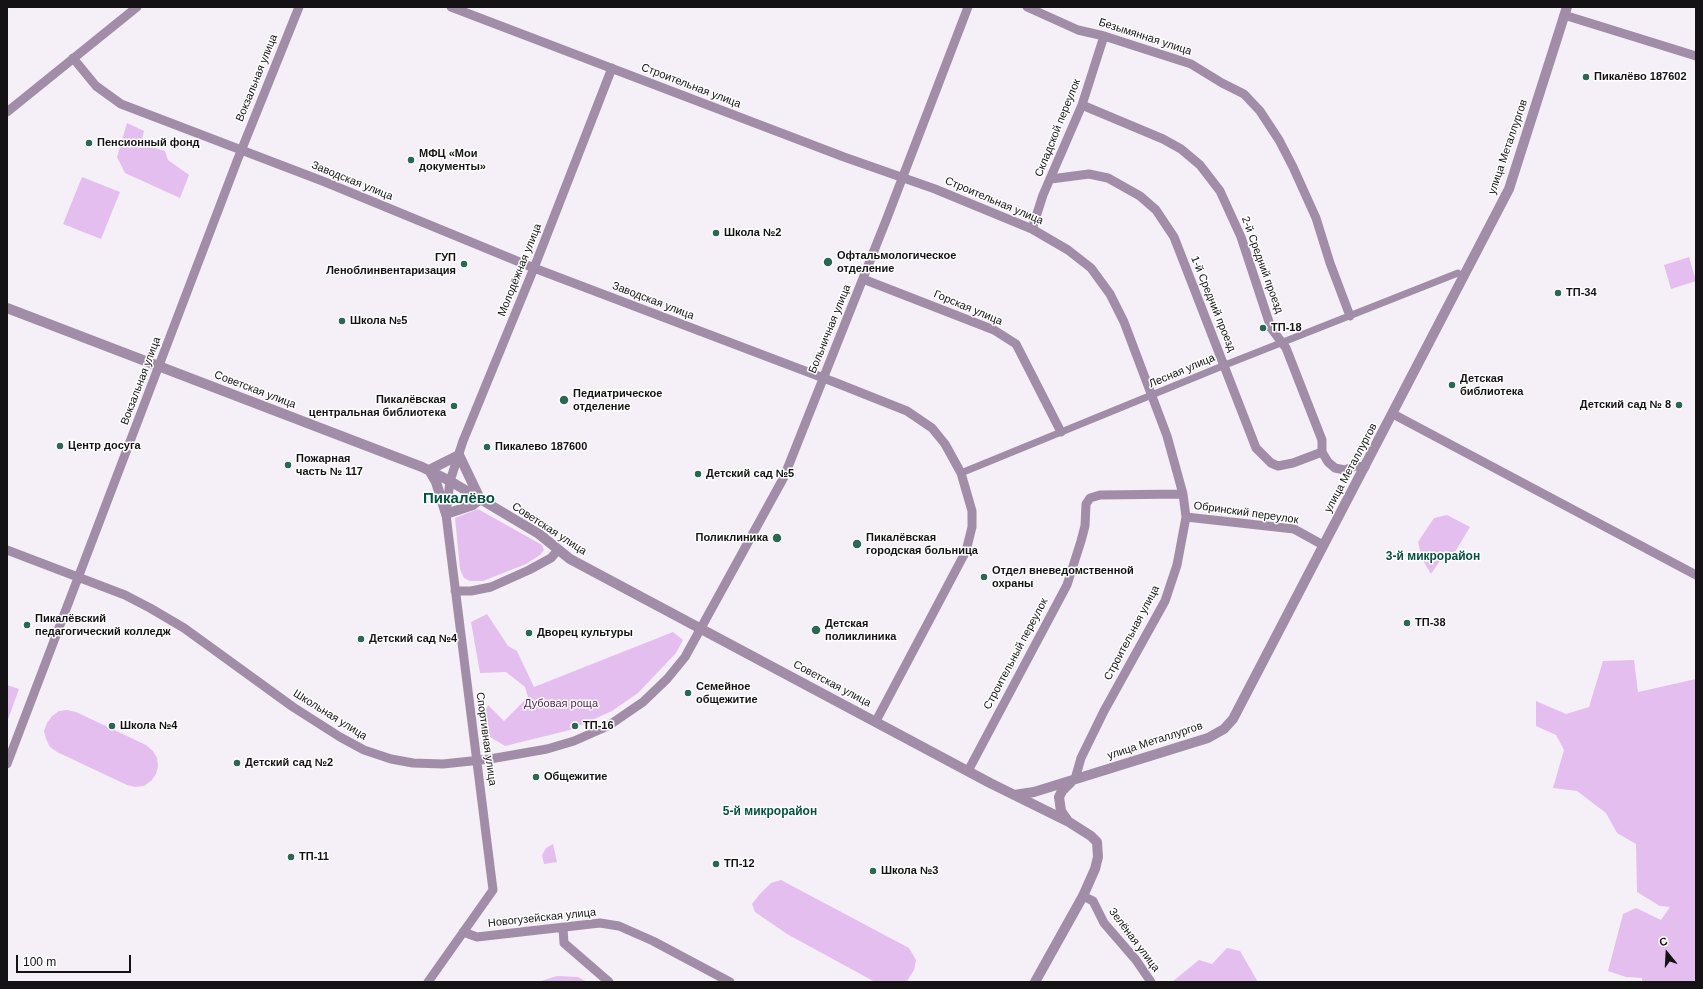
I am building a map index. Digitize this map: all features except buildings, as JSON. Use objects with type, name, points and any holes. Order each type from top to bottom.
[{"type":"street","points":[[7,112],[137,7]]},
{"type":"street","name":"Вокзальная улица","points":[[7,764],[11,742],[78,577],[160,367],[241,151],[299,7]]},
{"type":"street","name":"Строительная улица","points":[[451,7],[844,157],[935,189],[1032,228],[1068,250],[1091,268],[1110,294],[1124,322],[1167,436],[1183,494],[1186,517],[1178,565],[1165,601],[1101,717],[1081,758],[1075,779]]},
{"type":"street","name":"Больничная улица","points":[[701,628],[784,477],[903,178],[968,7]]},
{"type":"street","name":"Безымянная улица","points":[[1027,7],[1078,30],[1104,36],[1191,64],[1222,83],[1244,94],[1255,105],[1279,140],[1313,212],[1350,316]]},
{"type":"street","points":[[1566,11],[1696,56]]},
{"type":"street","name":"улица Металлургов","points":[[1014,795],[1034,792],[1208,738],[1224,729],[1238,712],[1323,545],[1393,414],[1509,188],[1566,11]]},
{"type":"street","name":"Складской переулок","points":[[1032,228],[1043,195],[1082,105],[1104,36]]},
{"type":"street","name":"Заводская улица","points":[[73,58],[88,78],[110,98],[140,112],[325,182],[534,268],[907,411],[932,428],[945,444],[961,473],[972,511],[972,528],[968,546],[876,721]]},
{"type":"street","name":"Молодёжная улица","points":[[450,481],[480,399],[534,268],[612,68]]},
{"type":"street","name":"2-й Средний проезд","points":[[1082,105],[1163,139],[1181,150],[1200,166],[1220,191],[1240,237],[1271,328],[1286,348],[1322,440],[1322,452]]},
{"type":"street","name":"1-й Средний проезд","points":[[1051,179],[1089,174],[1108,178],[1140,196],[1156,210],[1174,237],[1256,448],[1271,463],[1278,466],[1293,463],[1322,452]]},
{"type":"street","name":"Лесная улица","points":[[961,473],[1224,365],[1458,273]]},
{"type":"street","name":"Горская улица","points":[[863,279],[994,330],[1016,344],[1061,432]]},
{"type":"street","name":"Советская улица","points":[[7,308],[429,470],[450,481],[539,534],[570,559],[968,771],[1069,822],[1097,842],[1098,857],[1082,896]]},
{"type":"street","points":[[1393,414],[1696,575]]},
{"type":"street","points":[[1322,452],[1328,462],[1335,468],[1344,470],[1355,466],[1365,466]]},
{"type":"street","points":[[459,455],[480,499],[472,505],[446,514],[436,482],[429,470],[459,455]]},
{"type":"street","name":"Спортивная улица","points":[[428,982],[493,890],[446,514],[450,481]]},
{"type":"street","name":"Строительный переулок","points":[[968,771],[1067,585],[1085,526],[1086,504],[1090,498],[1100,494],[1183,494]]},
{"type":"street","name":"Обринский переулок","points":[[1186,517],[1294,529],[1323,545]]},
{"type":"street","name":"Школьная улица","points":[[7,550],[125,595],[184,628],[293,707],[364,750],[413,763],[443,764],[477,761],[547,749],[574,741],[608,726],[643,702],[667,679],[685,658],[701,628]]},
{"type":"street","points":[[455,591],[471,591],[490,587],[529,570],[550,558],[558,550]]},
{"type":"street","points":[[1069,822],[1061,811],[1059,797],[1062,791],[1075,779]]},
{"type":"street","points":[[1035,982],[1082,896]]},
{"type":"street","name":"Зелёная улица","points":[[1082,896],[1093,901],[1104,924],[1136,960],[1152,982]]},
{"type":"street","name":"Новогузейская улица","points":[[464,932],[476,937],[600,923],[619,926],[653,941],[730,982]]},
{"type":"street","points":[[563,928],[564,943],[609,982]]},
{"type":"green space","points":[[127,123],[144,131],[141,144],[165,151],[168,160],[189,175],[180,198],[125,173],[117,157]]},
{"type":"green space","points":[[82,177],[120,192],[101,239],[63,224]]},
{"type":"green space","points":[[1689,257],[1696,281],[1671,289],[1664,265]]},
{"type":"green space","points":[[478,509],[542,545],[544,550],[540,555],[526,564],[483,581],[470,581],[464,578],[460,569],[455,518]]},
{"type":"green space","points":[[1447,515],[1470,527],[1455,552],[1446,552],[1431,574],[1422,559],[1418,542],[1434,518]]},
{"type":"green space","name":"Дубовая роща","points":[[487,614],[508,646],[517,651],[534,687],[673,632],[683,640],[676,653],[638,693],[612,711],[570,730],[505,746],[490,737],[485,712],[488,705],[504,721],[528,697],[525,687],[506,672],[480,673],[471,622]]},
{"type":"green space","points":[[1634,660],[1638,692],[1696,679],[1696,982],[1642,982],[1642,978],[1626,977],[1608,971],[1623,914],[1636,908],[1661,920],[1670,907],[1660,906],[1637,892],[1636,844],[1617,833],[1606,813],[1577,791],[1553,788],[1564,750],[1556,735],[1536,726],[1536,701],[1566,714],[1589,707],[1603,661]]},
{"type":"green space","points":[[7,685],[19,689],[7,722]]},
{"type":"green space","points":[[67,710],[76,712],[146,745],[153,751],[157,758],[158,766],[156,774],[151,781],[144,786],[135,787],[127,785],[57,752],[50,747],[44,731],[47,723],[52,716],[59,711]]},
{"type":"green space","points":[[553,844],[557,862],[544,864],[542,855],[546,848]]},
{"type":"green space","points":[[781,880],[909,948],[916,960],[914,970],[907,981],[875,982],[787,934],[755,912],[752,904],[759,895],[771,883]]},
{"type":"green space","points":[[1227,948],[1240,951],[1258,982],[1172,982],[1199,960],[1212,964]]},
{"type":"green space","points":[[557,976],[578,977],[587,982],[538,982]]},
{"type":"place","name":"Пикалёво 187602","points":[[1586,77]]},
{"type":"place","name":"Пенсионный фонд","points":[[89,143]]},
{"type":"place","name":"МФЦ «Мои документы»","points":[[411,160]]},
{"type":"place","name":"Школа №2","points":[[716,233]]},
{"type":"place","name":"Офтальмологическое отделение","points":[[828,262]]},
{"type":"place","name":"ГУП Леноблинвентаризация","points":[[464,264]]},
{"type":"place","name":"ТП-34","points":[[1558,293]]},
{"type":"place","name":"Школа №5","points":[[342,321]]},
{"type":"place","name":"ТП-18","points":[[1263,328]]},
{"type":"place","name":"Детская библиотека","points":[[1452,385]]},
{"type":"place","name":"Педиатрическое отделение","points":[[564,400]]},
{"type":"place","name":"Детский сад № 8","points":[[1679,405]]},
{"type":"place","name":"Пикалёвская центральная библиотека","points":[[454,406]]},
{"type":"place","name":"Центр досуга","points":[[60,446]]},
{"type":"place","name":"Пикалево 187600","points":[[487,447]]},
{"type":"place","name":"Пожарная часть № 117","points":[[288,465]]},
{"type":"place","name":"Детский сад №5","points":[[698,474]]},
{"type":"place","name":"Поликлиника","points":[[777,538]]},
{"type":"place","name":"Пикалёвская городская больница","points":[[857,544]]},
{"type":"place","name":"Отдел вневедомственной охраны","points":[[984,577]]},
{"type":"place","name":"ТП-38","points":[[1407,623]]},
{"type":"place","name":"Пикалёвский педагогический колледж","points":[[27,625]]},
{"type":"place","name":"Детская поликлиника","points":[[816,630]]},
{"type":"place","name":"Дворец культуры","points":[[529,633]]},
{"type":"place","name":"Детский сад №4","points":[[361,639]]},
{"type":"place","name":"Семейное общежитие","points":[[688,693]]},
{"type":"place","name":"Школа №4","points":[[112,726]]},
{"type":"place","name":"ТП-16","points":[[575,726]]},
{"type":"place","name":"Детский сад №2","points":[[237,763]]},
{"type":"place","name":"Общежитие","points":[[536,777]]},
{"type":"place","name":"ТП-11","points":[[291,857]]},
{"type":"place","name":"ТП-12","points":[[716,864]]},
{"type":"place","name":"Школа №3","points":[[873,871]]},
{"type":"district","name":"Пикалёво","points":[[459,499]]},
{"type":"district","name":"3-й микрорайон","points":[[1433,557]]},
{"type":"district","name":"5-й микрорайон","points":[[770,812]]}]
